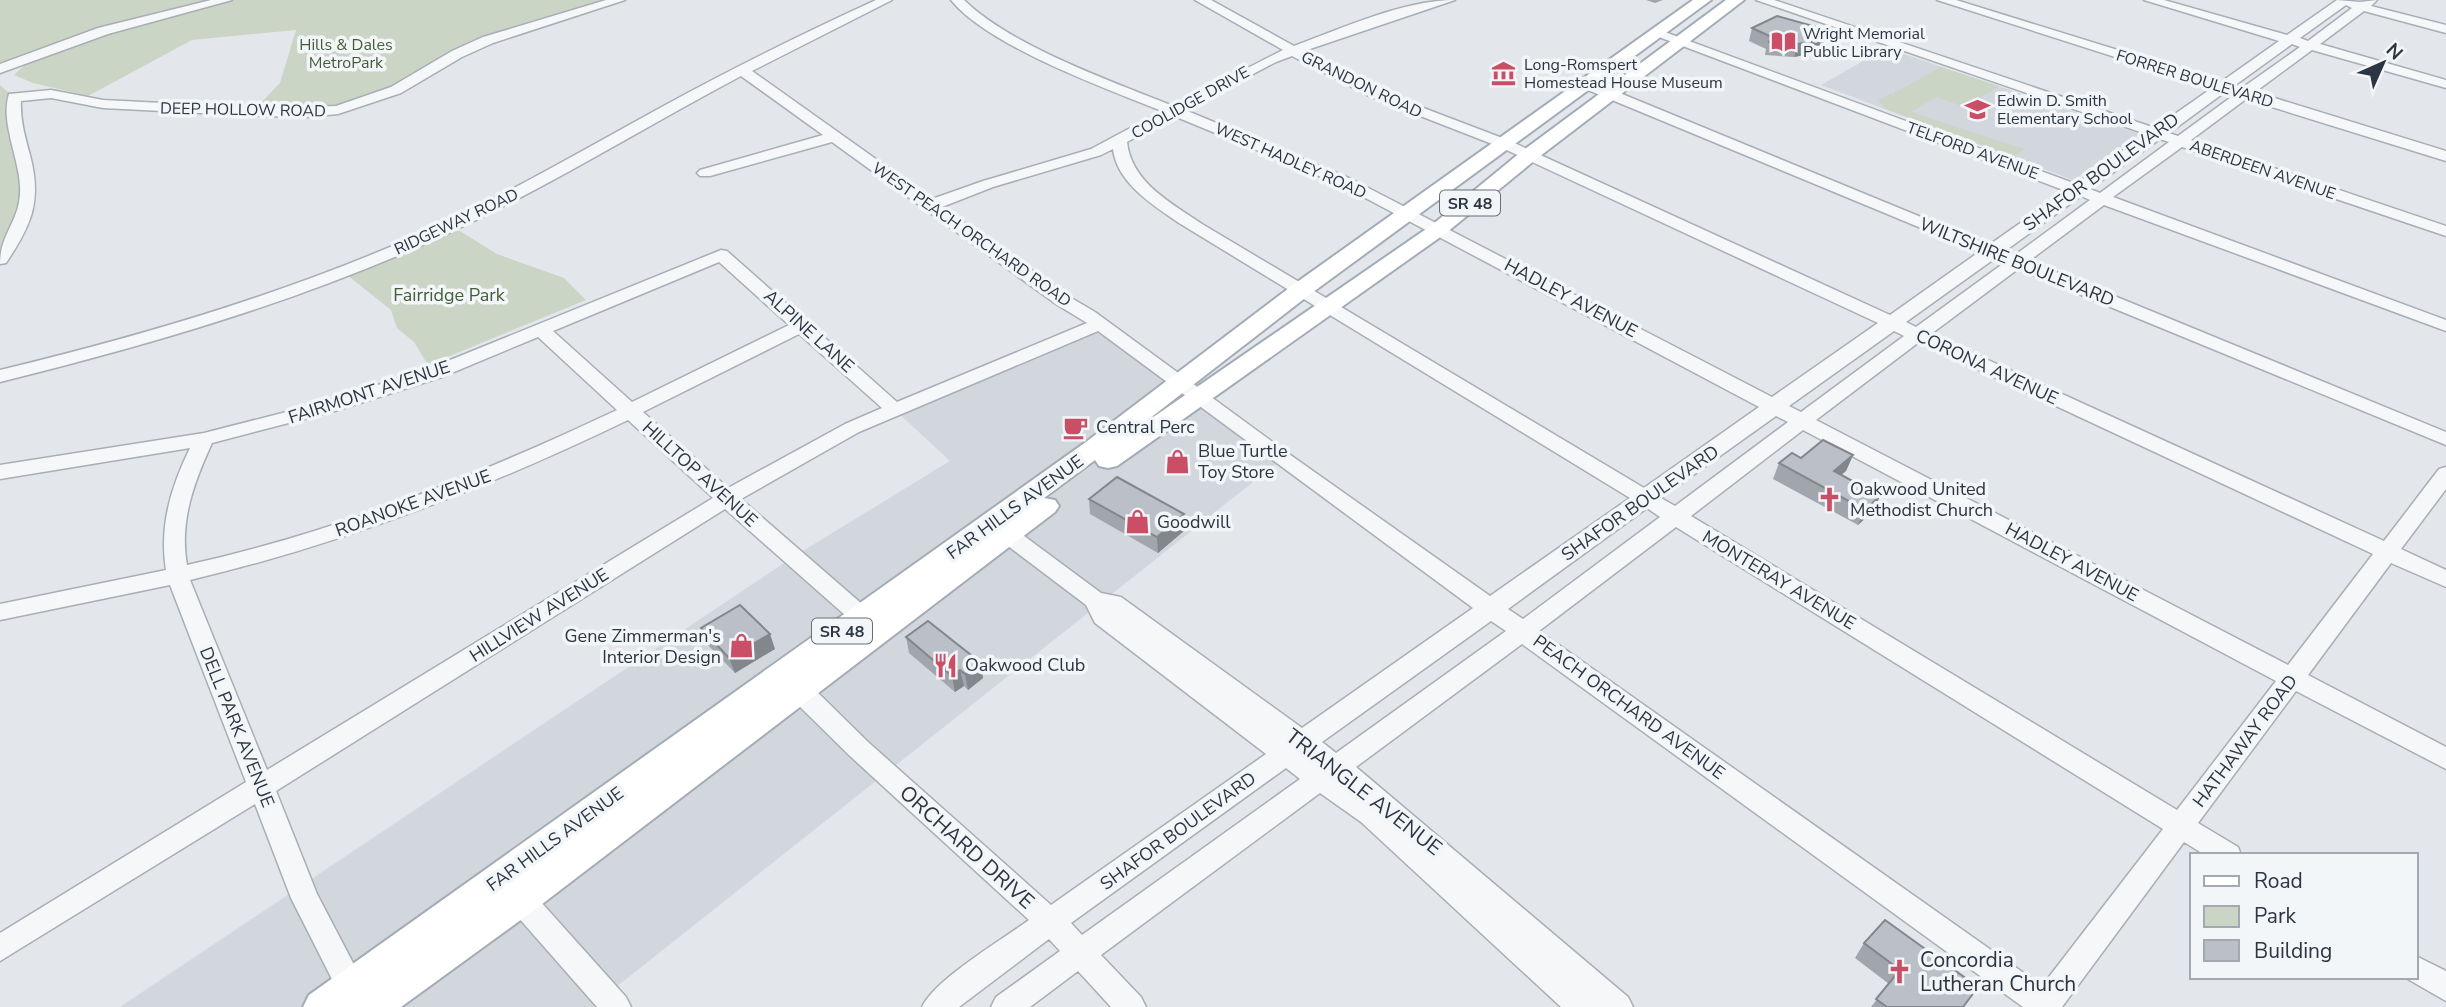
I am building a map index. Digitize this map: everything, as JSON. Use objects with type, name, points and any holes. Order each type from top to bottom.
[{"type":"main road","name":"FAR HILLS AVENUE","points":[[511,889],[862,617],[1096,449],[1197,396],[1301,290],[1703,0]]},
{"type":"main road","name":"FAR HILLS AVENUE","points":[[351,1002],[800,691],[1102,464],[1438,229],[1528,156],[1736,0]]},
{"type":"street","points":[[0,69],[103,31],[226,0]]},
{"type":"street","name":"DEEP HOLLOW ROAD","points":[[0,259],[19,227],[29,197],[9,92],[51,94],[103,104],[263,112],[306,113],[338,110],[396,90],[457,54],[488,40],[619,0]]},
{"type":"street","name":"RIDGEWAY ROAD","points":[[0,376],[193,324],[388,253],[503,200],[743,71],[886,0]]},
{"type":"street","name":"WEST HADLEY ROAD","points":[[957,0],[978,18],[1018,42],[1101,81],[1304,163],[1438,229]]},
{"type":"street","name":"GRANDON ROAD","points":[[1203,0],[1372,92],[1528,156]]},
{"type":"street","name":"COOLIDGE DRIVE","points":[[932,205],[988,184],[1092,154],[1248,70],[1293,50],[1449,0]]},
{"type":"street","name":"ABERDEEN AVENUE","points":[[1762,0],[2446,230]]},
{"type":"street","name":"FORRER BOULEVARD","points":[[1943,0],[1989,7]]},
{"type":"street","name":"FORRER BOULEVARD","points":[[1973,0],[2446,156]]},
{"type":"street","points":[[2150,0],[2446,85]]},
{"type":"street","points":[[2354,2],[2446,27]]},
{"type":"street","name":"SHAFOR BOULEVARD","points":[[1006,1007],[1523,631],[1802,420],[2104,199],[2179,141],[2289,40],[2354,2]]},
{"type":"street","name":"SHAFOR BOULEVARD","points":[[937,1007],[978,973],[1647,499],[2079,190],[2155,132],[2310,46],[2354,2]]},
{"type":"street","name":"TELFORD AVENUE","points":[[1657,34],[2446,326]]},
{"type":"street","name":"WEST PEACH ORCHARD ROAD","points":[[743,71],[1197,396]]},
{"type":"street","name":"WILTSHIRE BOULEVARD","points":[[1588,85],[2446,439]]},
{"type":"street","name":"FORRER BOULEVARD","points":[[2238,87],[2446,146]]},
{"type":"street","points":[[705,173],[835,136]]},
{"type":"street","points":[[1119,141],[1124,164]]},
{"type":"street","points":[[1092,154],[1114,158],[1124,164]]},
{"type":"street","name":"CORONA AVENUE","points":[[1528,156],[2446,579]]},
{"type":"street","name":"MONTERAY AVENUE","points":[[1124,164],[1143,187],[1185,220],[2225,853]]},
{"type":"street","name":"HADLEY AVENUE","points":[[1438,229],[2446,759]]},
{"type":"street","name":"ALPINE LANE","points":[[722,255],[894,409]]},
{"type":"street","name":"FAIRMONT AVENUE","points":[[0,472],[204,439],[389,389],[722,255]]},
{"type":"street","name":"HILLVIEW AVENUE","points":[[0,948],[727,499],[822,444],[894,409],[1100,324]]},
{"type":"street","name":"ROANOKE AVENUE","points":[[0,612],[178,577],[383,517],[532,458],[802,325]]},
{"type":"street","name":"HILLTOP AVENUE","points":[[540,329],[862,617]]},
{"type":"street","name":"PEACH ORCHARD AVENUE","points":[[1197,396],[2045,1006]]},
{"type":"street","name":"DELL PARK AVENUE","points":[[204,439],[177,498],[173,533],[178,577],[305,898],[351,1002]]},
{"type":"street","name":"HATHAWAY ROAD","points":[[2045,1006],[2446,474]]},
{"type":"street","name":"TRIANGLE AVENUE","points":[[1008,535],[1095,600],[1103,617],[1328,771],[1370,814],[1555,966],[1618,1007]]},
{"type":"street","name":"ORCHARD DRIVE","points":[[800,691],[859,749],[1051,922],[1130,1007]]},
{"type":"street","points":[[511,889],[611,1001]]},
{"type":"street","name":"TRIANGLE AVENUE","points":[[1555,966],[1582,1007]]},
{"type":"street","points":[[2418,970],[2446,987]]},
{"type":"shaded area","name":"Edwin D. Smith Elementary School","points":[[1886,48],[2139,134],[2073,180],[1821,85]]},
{"type":"shaded area","points":[[1100,324],[1282,459],[606,995],[616,1007],[120,1007],[793,557],[950,461],[894,409]]},
{"type":"green space","name":"Hills & Dales MetroPark","points":[[0,0],[619,0],[522,29],[356,106],[253,111],[280,83],[296,30],[192,40],[88,96],[33,83],[14,75],[27,63],[0,69]]},
{"type":"green space","points":[[1941,67],[1999,86],[1965,107],[1936,97],[1911,112],[2024,149],[2013,157],[1886,109],[1878,101],[1890,94],[1895,96],[1894,93]]},
{"type":"green space","points":[[0,85],[14,97],[26,175],[19,227],[0,259]]},
{"type":"green space","name":"Fairridge Park","points":[[455,228],[497,254],[564,278],[586,300],[428,365],[414,342],[397,328],[391,310],[347,275]]},
{"type":"building","points":[[1777,16],[1820,28],[1809,34],[1825,39],[1798,44],[1768,42],[1776,39],[1752,28]]},
{"type":"building","points":[[1823,440],[1853,455],[1834,471],[1880,496],[1865,510],[1779,463],[1792,453],[1801,458]]},
{"type":"building","points":[[1117,477],[1184,514],[1157,537],[1089,499]]},
{"type":"building","points":[[740,605],[770,634],[729,658],[701,628]]},
{"type":"building","points":[[928,621],[981,663],[965,674],[960,670],[952,676],[906,637]]},
{"type":"building","points":[[1885,920],[1978,987],[1963,1007],[1887,1007],[1876,999],[1900,970],[1864,943]]},
{"type":"place","name":"Wright Memorial Public Library","points":[[1783,42]]},
{"type":"place","name":"Long-Romspert Homestead House Museum","points":[[1504,73]]},
{"type":"place","name":"Edwin D. Smith Elementary School","points":[[1977,109]]},
{"type":"place","name":"Central Perc","points":[[1076,427]]},
{"type":"place","name":"Blue Turtle Toy Store","points":[[1178,461]]},
{"type":"place","name":"Oakwood United Methodist Church","points":[[1830,499]]},
{"type":"place","name":"Goodwill","points":[[1137,522]]},
{"type":"place","name":"Gene Zimmerman's Interior Design","points":[[741,646]]},
{"type":"place","name":"Oakwood Club","points":[[945,665]]},
{"type":"place","name":"Concordia Lutheran Church","points":[[1900,972]]}]
